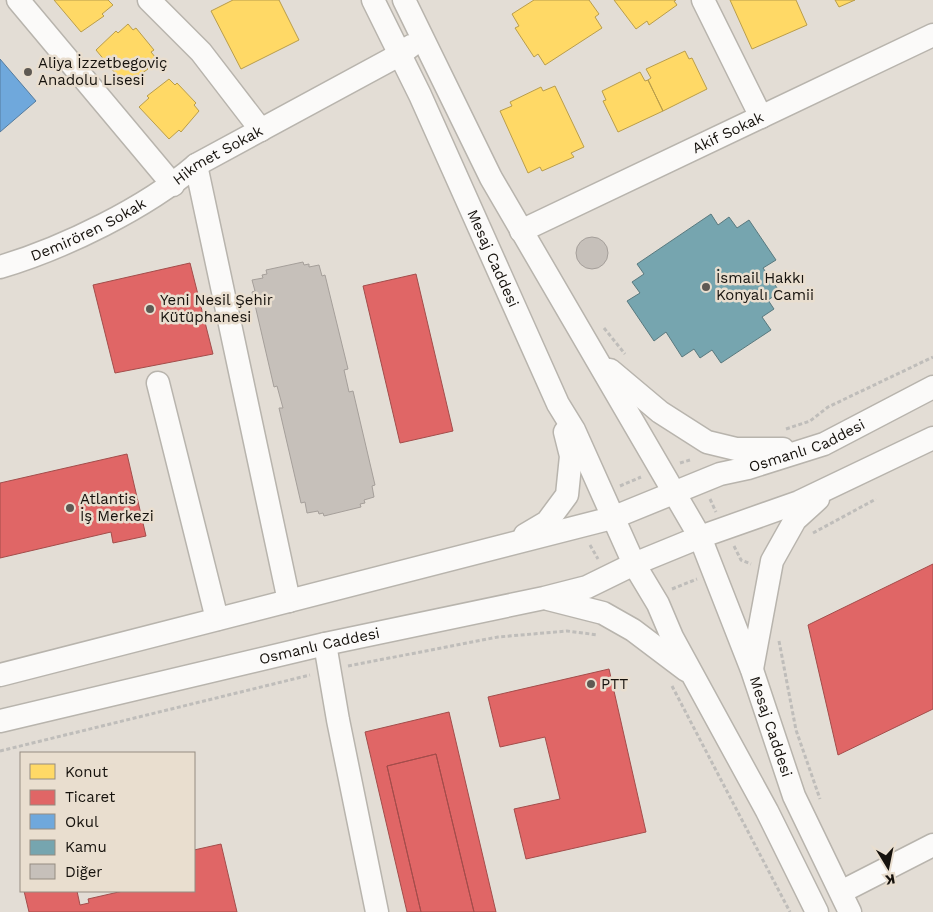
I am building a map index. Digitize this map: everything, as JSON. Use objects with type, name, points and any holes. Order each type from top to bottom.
[{"type":"street","name":"Hikmet Sokak","points":[[18,0],[172,185],[196,165],[399,55],[422,38]]},
{"type":"street","points":[[149,0],[201,52],[261,130]]},
{"type":"street","points":[[376,7],[404,0],[491,178],[675,492]]},
{"type":"street","points":[[703,0],[761,117]]},
{"type":"street","name":"Mesaj Caddesi","points":[[376,7],[420,95],[558,404],[574,430],[634,564]]},
{"type":"street","name":"Akif Sokak","points":[[521,231],[933,35]]},
{"type":"street","points":[[196,165],[289,601]]},
{"type":"street","name":"Demirören Sokak","points":[[0,267],[43,253],[172,185]]},
{"type":"street","points":[[596,359],[660,412],[707,442],[736,449],[764,450],[824,444]]},
{"type":"street","points":[[158,383],[217,619]]},
{"type":"street","name":"Osmanlı Caddesi","points":[[612,518],[720,474],[748,468],[824,444],[933,387]]},
{"type":"street","points":[[506,546],[547,522],[567,495],[570,456],[558,404]]},
{"type":"street","points":[[700,537],[781,509],[933,438]]},
{"type":"street","points":[[752,670],[772,562],[795,520],[830,487]]},
{"type":"street","name":"Mesaj Caddesi","points":[[675,492],[700,537],[714,570],[752,670],[794,796],[850,912]]},
{"type":"street","points":[[0,675],[612,518]]},
{"type":"street","name":"Osmanlı Caddesi","points":[[0,720],[325,644],[544,598],[587,587],[634,564],[700,537]]},
{"type":"street","points":[[634,564],[652,594],[691,673],[767,811],[817,912]]},
{"type":"street","points":[[544,598],[603,613],[633,630],[691,673]]},
{"type":"street","points":[[325,644],[376,912]]},
{"type":"street","points":[[840,892],[933,845]]},
{"type":"path","points":[[602,325],[625,355]]},
{"type":"path","points":[[782,431],[810,421],[828,406],[933,357]]},
{"type":"path","points":[[602,495],[634,480],[690,460]]},
{"type":"path","points":[[811,535],[876,499]]},
{"type":"path","points":[[652,594],[685,585],[714,570],[741,560]]},
{"type":"path","points":[[0,750],[330,671],[498,637],[567,631],[602,635]]},
{"type":"path","points":[[778,636],[796,730],[821,800]]},
{"type":"path","points":[[670,683],[790,912]]},
{"type":"building: Konut","points":[[54,0],[108,0],[113,5],[102,14],[104,16],[81,32]]},
{"type":"building: Konut","points":[[233,0],[279,0],[299,40],[241,69],[211,11]]},
{"type":"building: Konut","points":[[534,0],[589,0],[599,14],[595,17],[602,28],[545,65],[538,54],[534,57],[515,28],[519,26],[512,14]]},
{"type":"building: Konut","points":[[614,0],[676,0],[674,1],[677,5],[649,25],[647,21],[636,29]]},
{"type":"building: Konut","points":[[730,0],[796,0],[807,25],[752,49]]},
{"type":"building: Konut","points":[[835,0],[855,0],[839,7]]},
{"type":"building: Konut","points":[[128,24],[133,30],[136,28],[154,50],[151,52],[156,58],[146,67],[148,69],[125,85],[96,50],[116,31],[118,33]]},
{"type":"building: Konut","points":[[685,51],[689,59],[692,58],[707,89],[663,111],[648,80],[651,78],[646,69]]},
{"type":"building: Konut","points":[[640,72],[645,81],[648,80],[663,111],[618,132],[603,101],[606,100],[602,91]]},
{"type":"building: Konut","points":[[169,79],[175,85],[177,83],[196,103],[194,105],[199,111],[181,132],[179,130],[169,139],[139,107],[149,98],[147,96]]},
{"type":"building: Konut","points":[[555,86],[584,147],[571,153],[574,157],[542,171],[540,167],[528,173],[500,111],[512,106],[510,102],[541,87],[543,91]]},
{"type":"building: Ticaret","points":[[190,263],[213,354],[115,373],[93,285]]},
{"type":"building: Ticaret","points":[[416,274],[453,431],[400,443],[363,286]]},
{"type":"building: Ticaret","name":"Atlantis İş Merkezi","points":[[127,454],[146,536],[113,543],[111,532],[0,558],[0,483]]},
{"type":"building: Ticaret","points":[[933,564],[933,709],[838,755],[808,625]]},
{"type":"building: Ticaret","points":[[609,669],[646,832],[526,859],[514,809],[560,799],[545,737],[500,747],[488,697]]},
{"type":"building: Ticaret","points":[[449,712],[496,912],[474,912],[436,754],[387,766],[421,912],[407,912],[365,732]]},
{"type":"building: Ticaret","points":[[436,754],[474,912],[421,912],[387,766]]},
{"type":"building: Ticaret","points":[[221,844],[237,912],[29,912],[24,892],[77,892],[80,905],[89,903],[88,899],[119,892],[195,892],[195,850]]},
{"type":"building: Okul","points":[[0,59],[36,101],[0,132]]},
{"type":"building: Kamu","name":"İsmail Hakkı Konyalı Camii","points":[[711,214],[718,225],[729,217],[737,228],[749,220],[776,260],[763,268],[780,292],[768,300],[774,309],[762,317],[771,330],[721,363],[712,350],[700,358],[694,349],[682,357],[666,332],[654,341],[627,301],[640,293],[632,282],[644,274],[637,264]]},
{"type":"building: Diğer","points":[[592,237],[604,241],[608,253],[604,265],[592,269],[580,265],[576,253],[580,241]]},
{"type":"building: Diğer","points":[[303,262],[304,265],[309,264],[309,267],[319,265],[322,276],[325,275],[348,369],[344,370],[349,392],[353,391],[375,485],[372,486],[374,497],[364,500],[365,503],[360,504],[361,507],[324,516],[323,513],[319,514],[318,511],[307,513],[305,502],[301,503],[279,408],[283,408],[277,386],[274,387],[252,292],[255,291],[252,280],[263,278],[262,275],[267,274],[266,270]]},
{"type":"place","name":"Aliya İzzetbegoviç Anadolu Lisesi","points":[[28,72]]},
{"type":"place","name":"İsmail Hakkı Konyalı Camii","points":[[706,287]]},
{"type":"place","name":"Yeni Nesil Şehir Kütüphanesi","points":[[150,309]]},
{"type":"place","name":"Atlantis İş Merkezi","points":[[70,508]]},
{"type":"place","name":"PTT","points":[[591,684]]}]
